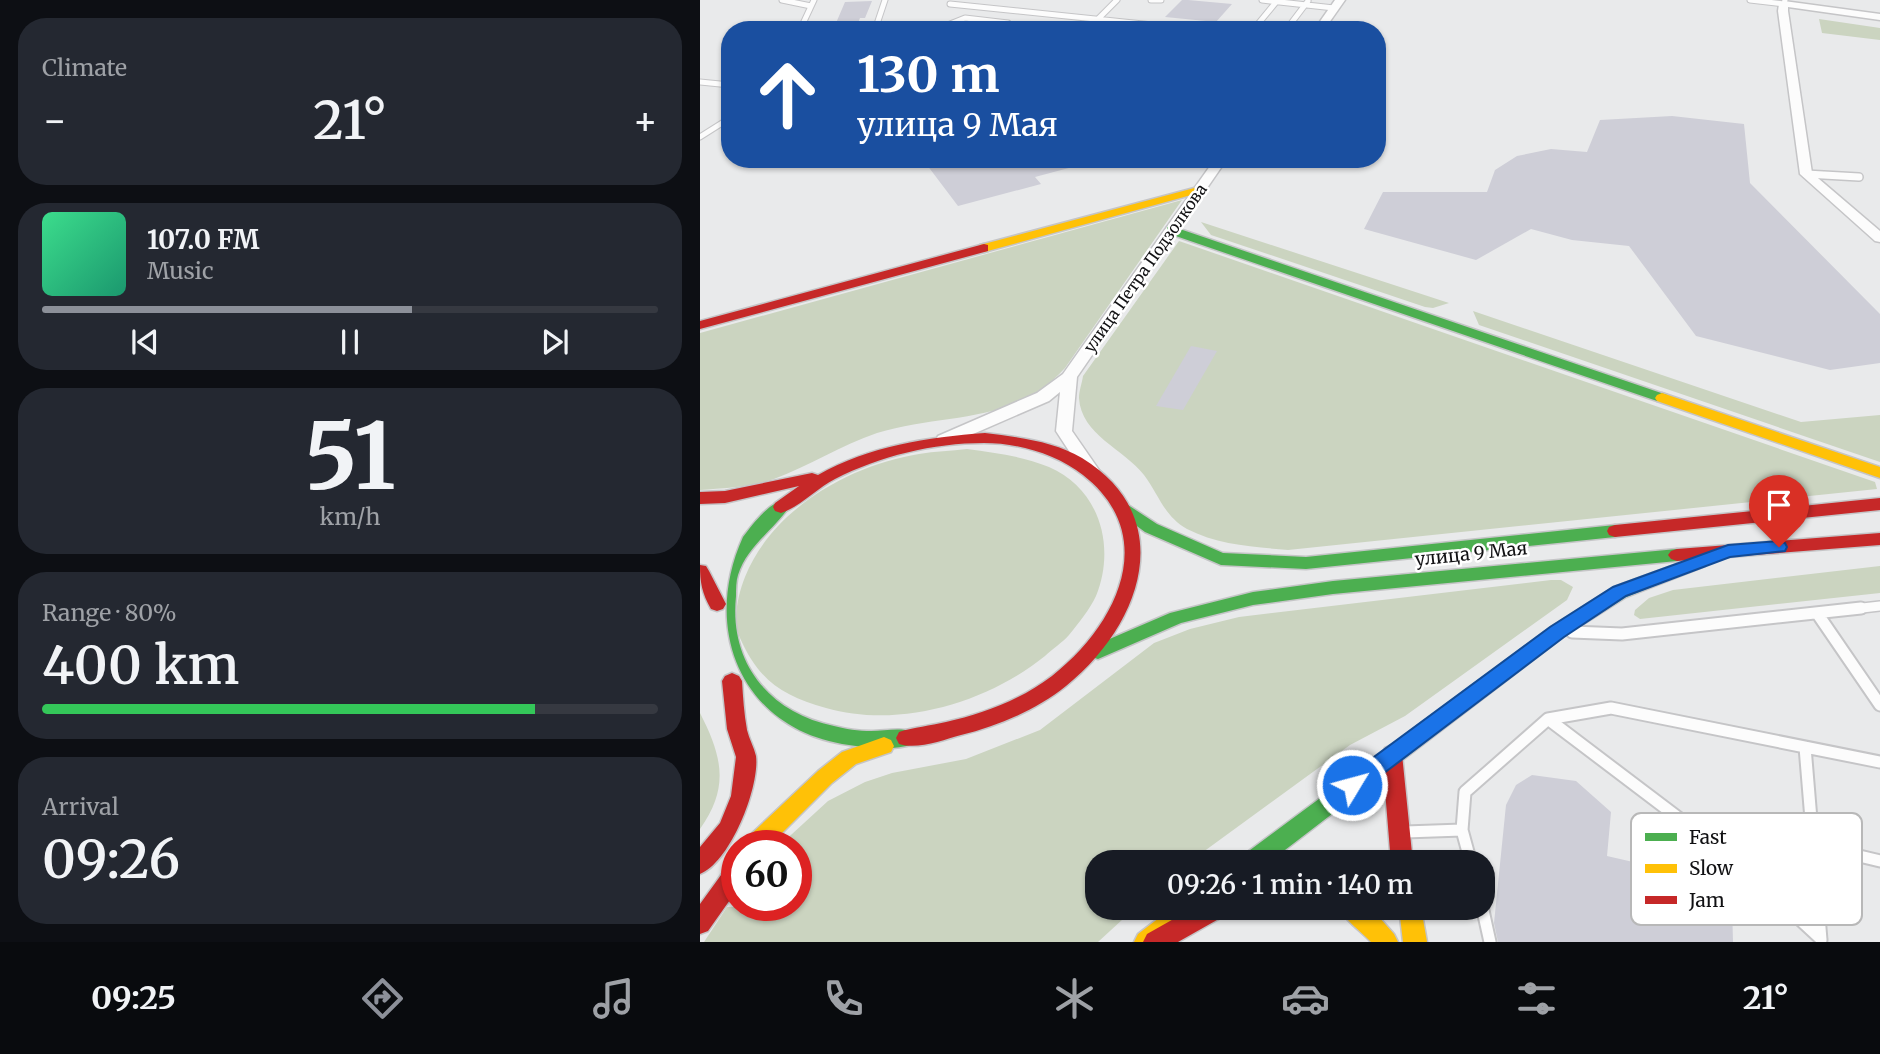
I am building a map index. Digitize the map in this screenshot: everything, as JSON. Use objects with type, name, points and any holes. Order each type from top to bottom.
[{"type":"main road","points":[[700,325],[1198,190]]},
{"type":"main road","points":[[1171,230],[1880,473]]},
{"type":"main road","points":[[700,864],[728,829],[741,796],[746,757],[737,729],[732,681],[716,644],[717,604],[730,566],[755,531],[789,500],[829,475],[866,458],[905,446],[944,440],[985,438],[1024,443],[1059,453],[1090,470],[1111,488],[1125,509],[1135,545],[1131,583],[1113,623],[1080,662],[1031,699],[970,726],[903,740],[849,758],[825,777],[770,830]]},
{"type":"main road","points":[[700,498],[725,497],[829,475]]},
{"type":"main road","name":"улица 9 Мая","points":[[1125,509],[1151,528],[1221,559],[1306,564],[1880,504]]},
{"type":"main road","name":"улица 9 Мая","points":[[1080,662],[1126,633],[1226,602],[1562,564],[1880,539]]},
{"type":"main road","points":[[1267,850],[1557,632],[1620,592],[1728,551]]},
{"type":"main road","points":[[700,571],[717,604]]},
{"type":"main road","points":[[732,681],[760,709],[800,729],[849,740],[903,740]]},
{"type":"main road","points":[[1392,754],[1400,850]]},
{"type":"main road","points":[[700,923],[721,893]]},
{"type":"main road","points":[[1146,942],[1175,920]]},
{"type":"main road","points":[[1155,942],[1194,920]]},
{"type":"main road","points":[[1367,920],[1386,942]]},
{"type":"main road","points":[[1412,920],[1415,942]]},
{"type":"street","points":[[1880,17],[1784,2],[1783,11],[1806,174],[1880,238]]},
{"type":"street","points":[[1325,21],[1337,4]]},
{"type":"street","name":"улица Петра Подзолкова","points":[[944,440],[1043,397],[1069,377],[1215,168]]},
{"type":"street","points":[[1069,377],[1065,431],[1090,470]]},
{"type":"lane","points":[[782,0],[811,6]]},
{"type":"lane","points":[[804,21],[814,0]]},
{"type":"lane","points":[[878,21],[885,0]]},
{"type":"lane","points":[[955,0],[950,4],[1117,21]]},
{"type":"lane","points":[[1098,19],[1117,0]]},
{"type":"lane","points":[[1151,0],[1161,0]]},
{"type":"lane","points":[[1262,0],[1337,4]]},
{"type":"lane","points":[[1749,0],[1784,2]]},
{"type":"lane","points":[[1261,21],[1278,1]]},
{"type":"lane","points":[[1293,21],[1308,2]]},
{"type":"lane","points":[[960,21],[969,18],[992,21]]},
{"type":"lane","points":[[700,82],[721,84]]},
{"type":"lane","points":[[700,137],[721,124]]},
{"type":"lane","points":[[1806,174],[1859,177]]},
{"type":"lane","points":[[1557,632],[1622,634],[1880,606]]},
{"type":"lane","points":[[1817,613],[1880,705]]},
{"type":"lane","points":[[1467,850],[1462,830],[1465,792],[1548,719],[1611,708],[1880,762]]},
{"type":"lane","points":[[1548,719],[1672,813]]},
{"type":"lane","points":[[1805,747],[1810,813]]},
{"type":"lane","points":[[1398,832],[1462,830]]},
{"type":"lane","points":[[1862,857],[1880,861]]},
{"type":"lane","points":[[1485,920],[1490,942]]},
{"type":"lane","points":[[1805,925],[1821,940]]},
{"type":"green space","points":[[1819,19],[1880,28],[1880,40],[1822,33]]},
{"type":"green space","points":[[1182,200],[1065,368],[1044,387],[1023,400],[1000,409],[877,433],[765,482],[700,490],[700,333]]},
{"type":"green space","points":[[1201,222],[1449,303],[1433,308],[1425,307],[1211,235]]},
{"type":"green space","points":[[1179,241],[1875,482],[1877,489],[1288,550],[1211,539],[1187,529],[1173,518],[1136,466],[1105,441],[1087,422],[1079,398],[1083,376]]},
{"type":"green space","points":[[1473,311],[1801,422],[1880,415],[1880,462],[1479,325]]},
{"type":"green space","points":[[967,449],[1019,458],[1049,467],[1081,490],[1092,505],[1103,539],[1102,577],[1096,596],[1069,635],[1022,673],[997,687],[941,708],[912,713],[854,714],[797,698],[774,685],[747,653],[740,638],[736,616],[745,577],[757,553],[774,531],[816,494],[866,468],[919,454]]},
{"type":"green space","points":[[1880,566],[1880,593],[1640,619],[1634,615],[1635,610],[1649,598],[1673,590]]},
{"type":"green space","points":[[1551,580],[1561,580],[1573,587],[1567,600],[1405,716],[1350,745],[1206,850],[1085,850],[1085,920],[1122,920],[1098,942],[704,942],[721,916],[721,921],[812,921],[812,830],[796,830],[828,801],[865,782],[892,773],[966,759],[1040,730],[1154,643],[1190,629],[1239,617]]},
{"type":"green space","points":[[700,713],[714,743],[720,771],[716,799],[700,829]]},
{"type":"building","points":[[1182,0],[1232,4],[1217,21],[1165,17]]},
{"type":"building","points":[[872,1],[865,18],[860,18],[859,21],[837,21],[845,2]]},
{"type":"building","points":[[1672,116],[1744,124],[1750,183],[1880,314],[1880,363],[1830,370],[1696,336],[1629,246],[1572,240],[1531,229],[1476,260],[1364,229],[1383,192],[1487,192],[1495,170],[1517,156],[1551,149],[1587,152],[1600,120]]},
{"type":"building","points":[[929,168],[1069,168],[1035,177],[1041,184],[958,206]]},
{"type":"building","points":[[1191,346],[1217,351],[1183,410],[1156,406]]},
{"type":"building","points":[[1532,775],[1576,781],[1611,812],[1607,856],[1631,862],[1631,925],[1733,925],[1733,942],[1498,942],[1494,923],[1506,805],[1516,785]]},
{"type":"traffic: fast","points":[[1171,230],[1662,398]]},
{"type":"traffic: fast","points":[[781,507],[751,538],[729,575],[724,617],[731,653],[746,683],[770,706],[799,724],[833,735],[869,739],[906,738]]},
{"type":"traffic: fast","points":[[1125,509],[1151,528],[1221,559],[1306,563],[1615,531]]},
{"type":"traffic: fast","points":[[1098,652],[1176,618],[1253,598],[1333,587],[1677,555]]},
{"type":"traffic: fast","points":[[1267,850],[1557,632],[1620,592],[1699,562]]},
{"type":"traffic: slow","points":[[984,248],[1198,190]]},
{"type":"traffic: slow","points":[[1662,398],[1880,473]]},
{"type":"traffic: slow","points":[[770,830],[825,777],[849,758],[884,746]]},
{"type":"traffic: slow","points":[[1146,942],[1175,920]]},
{"type":"traffic: slow","points":[[1367,920],[1386,942]]},
{"type":"traffic: slow","points":[[1412,920],[1415,942]]},
{"type":"traffic: jam","points":[[700,325],[984,248]]},
{"type":"traffic: jam","points":[[906,738],[966,726],[1005,712],[1059,681],[1084,658],[1106,631],[1122,602],[1132,572],[1133,542],[1126,512],[1107,485],[1077,462],[1055,452],[985,438]]},
{"type":"traffic: jam","points":[[781,507],[828,476],[877,456],[930,443],[985,438]]},
{"type":"traffic: jam","points":[[700,498],[725,497],[812,478]]},
{"type":"traffic: jam","points":[[1615,531],[1880,504]]},
{"type":"traffic: jam","points":[[1677,555],[1880,539]]},
{"type":"traffic: jam","points":[[700,571],[717,604]]},
{"type":"traffic: jam","points":[[700,864],[728,829],[741,796],[746,757],[737,729],[732,681]]},
{"type":"traffic: jam","points":[[1392,754],[1401,850]]},
{"type":"traffic: jam","points":[[700,923],[721,893]]},
{"type":"traffic: jam","points":[[1155,942],[1194,920]]},
{"type":"route","points":[[1352,785],[1557,632],[1620,592],[1728,551],[1779,547]]}]
